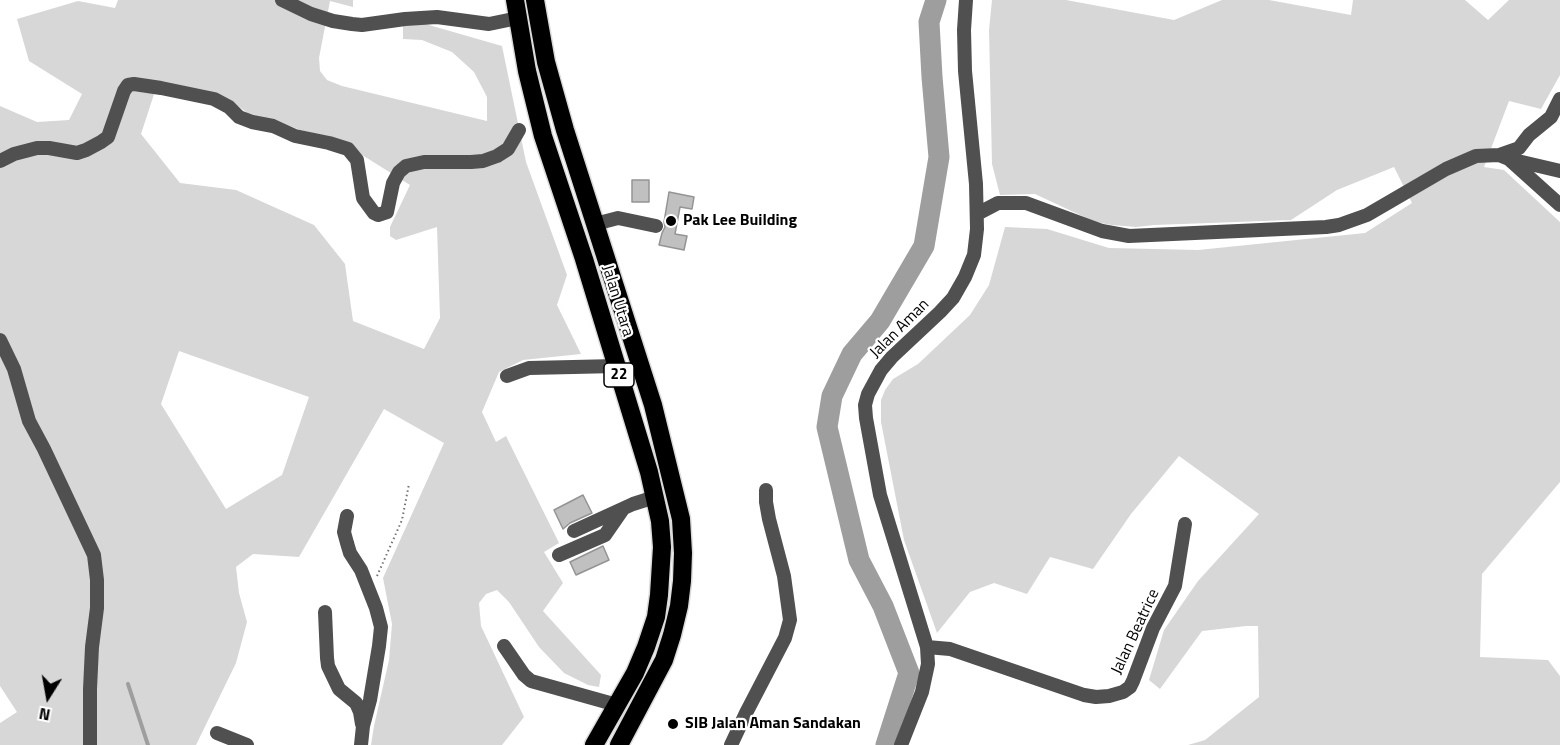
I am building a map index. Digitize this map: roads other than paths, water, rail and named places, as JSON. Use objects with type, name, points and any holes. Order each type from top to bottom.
[{"type":"highway","name":"Jalan Utara","points":[[515,0],[527,71],[543,136],[617,366],[660,521],[662,547],[656,617],[635,673],[594,745]]},
{"type":"highway","name":"Jalan Utara","points":[[535,0],[546,62],[565,130],[653,405],[681,519],[683,553],[679,606],[664,660],[619,745]]},
{"type":"street","points":[[282,0],[311,14],[352,24],[437,17],[489,24],[518,18]]},
{"type":"street","name":"Jalan Aman","points":[[901,745],[922,692],[928,664],[927,647],[880,495],[865,405],[868,394],[881,370],[953,298],[965,278],[974,255],[977,214],[965,71],[966,0]]},
{"type":"street","points":[[0,161],[25,150],[49,148],[77,153],[95,146],[108,137],[128,85],[152,86],[214,99],[229,107],[239,117],[252,122],[273,126],[295,136],[329,142],[348,149],[357,160],[363,198],[378,215],[387,212],[393,183],[399,172],[406,166],[424,162],[483,161],[508,149],[519,130]]},
{"type":"street","points":[[1504,157],[1519,148],[1529,135],[1551,117],[1560,99]]},
{"type":"street","points":[[977,214],[998,203],[1026,203],[1102,231],[1129,236],[1326,227],[1339,225],[1366,215],[1446,169],[1476,156],[1504,157],[1558,170]]},
{"type":"street","points":[[1504,157],[1560,206]]},
{"type":"street","points":[[595,224],[618,218],[656,226]]},
{"type":"street","points":[[0,340],[15,369],[29,422],[94,555],[98,580],[92,647],[90,745]]},
{"type":"street","points":[[507,376],[529,368],[617,366]]},
{"type":"street","points":[[731,745],[785,638],[790,620],[784,576],[769,519],[766,490]]},
{"type":"street","points":[[574,531],[623,508],[655,497]]},
{"type":"street","points":[[559,555],[605,535],[623,508]]},
{"type":"street","points":[[347,516],[344,532],[350,553],[361,570],[381,627],[361,745]]},
{"type":"street","name":"Jalan Beatrice","points":[[927,647],[950,649],[1096,697],[1123,692],[1130,687],[1133,681],[1154,628],[1175,586],[1185,524]]},
{"type":"street","points":[[325,612],[328,666],[339,689],[356,703],[363,726]]},
{"type":"street","points":[[504,646],[524,675],[531,681],[617,705]]},
{"type":"street","points":[[217,733],[247,745]]},
{"type":"waterway","points":[[886,745],[909,673],[883,606],[859,560],[827,427],[832,396],[852,354],[880,321],[924,246],[939,157],[929,22],[936,0]]},
{"type":"waterway","points":[[128,684],[148,745]]},
{"type":"place","name":"Pak Lee Building","points":[[671,221]]},
{"type":"place","name":"SIB Jalan Aman Sandakan","points":[[673,724]]}]
